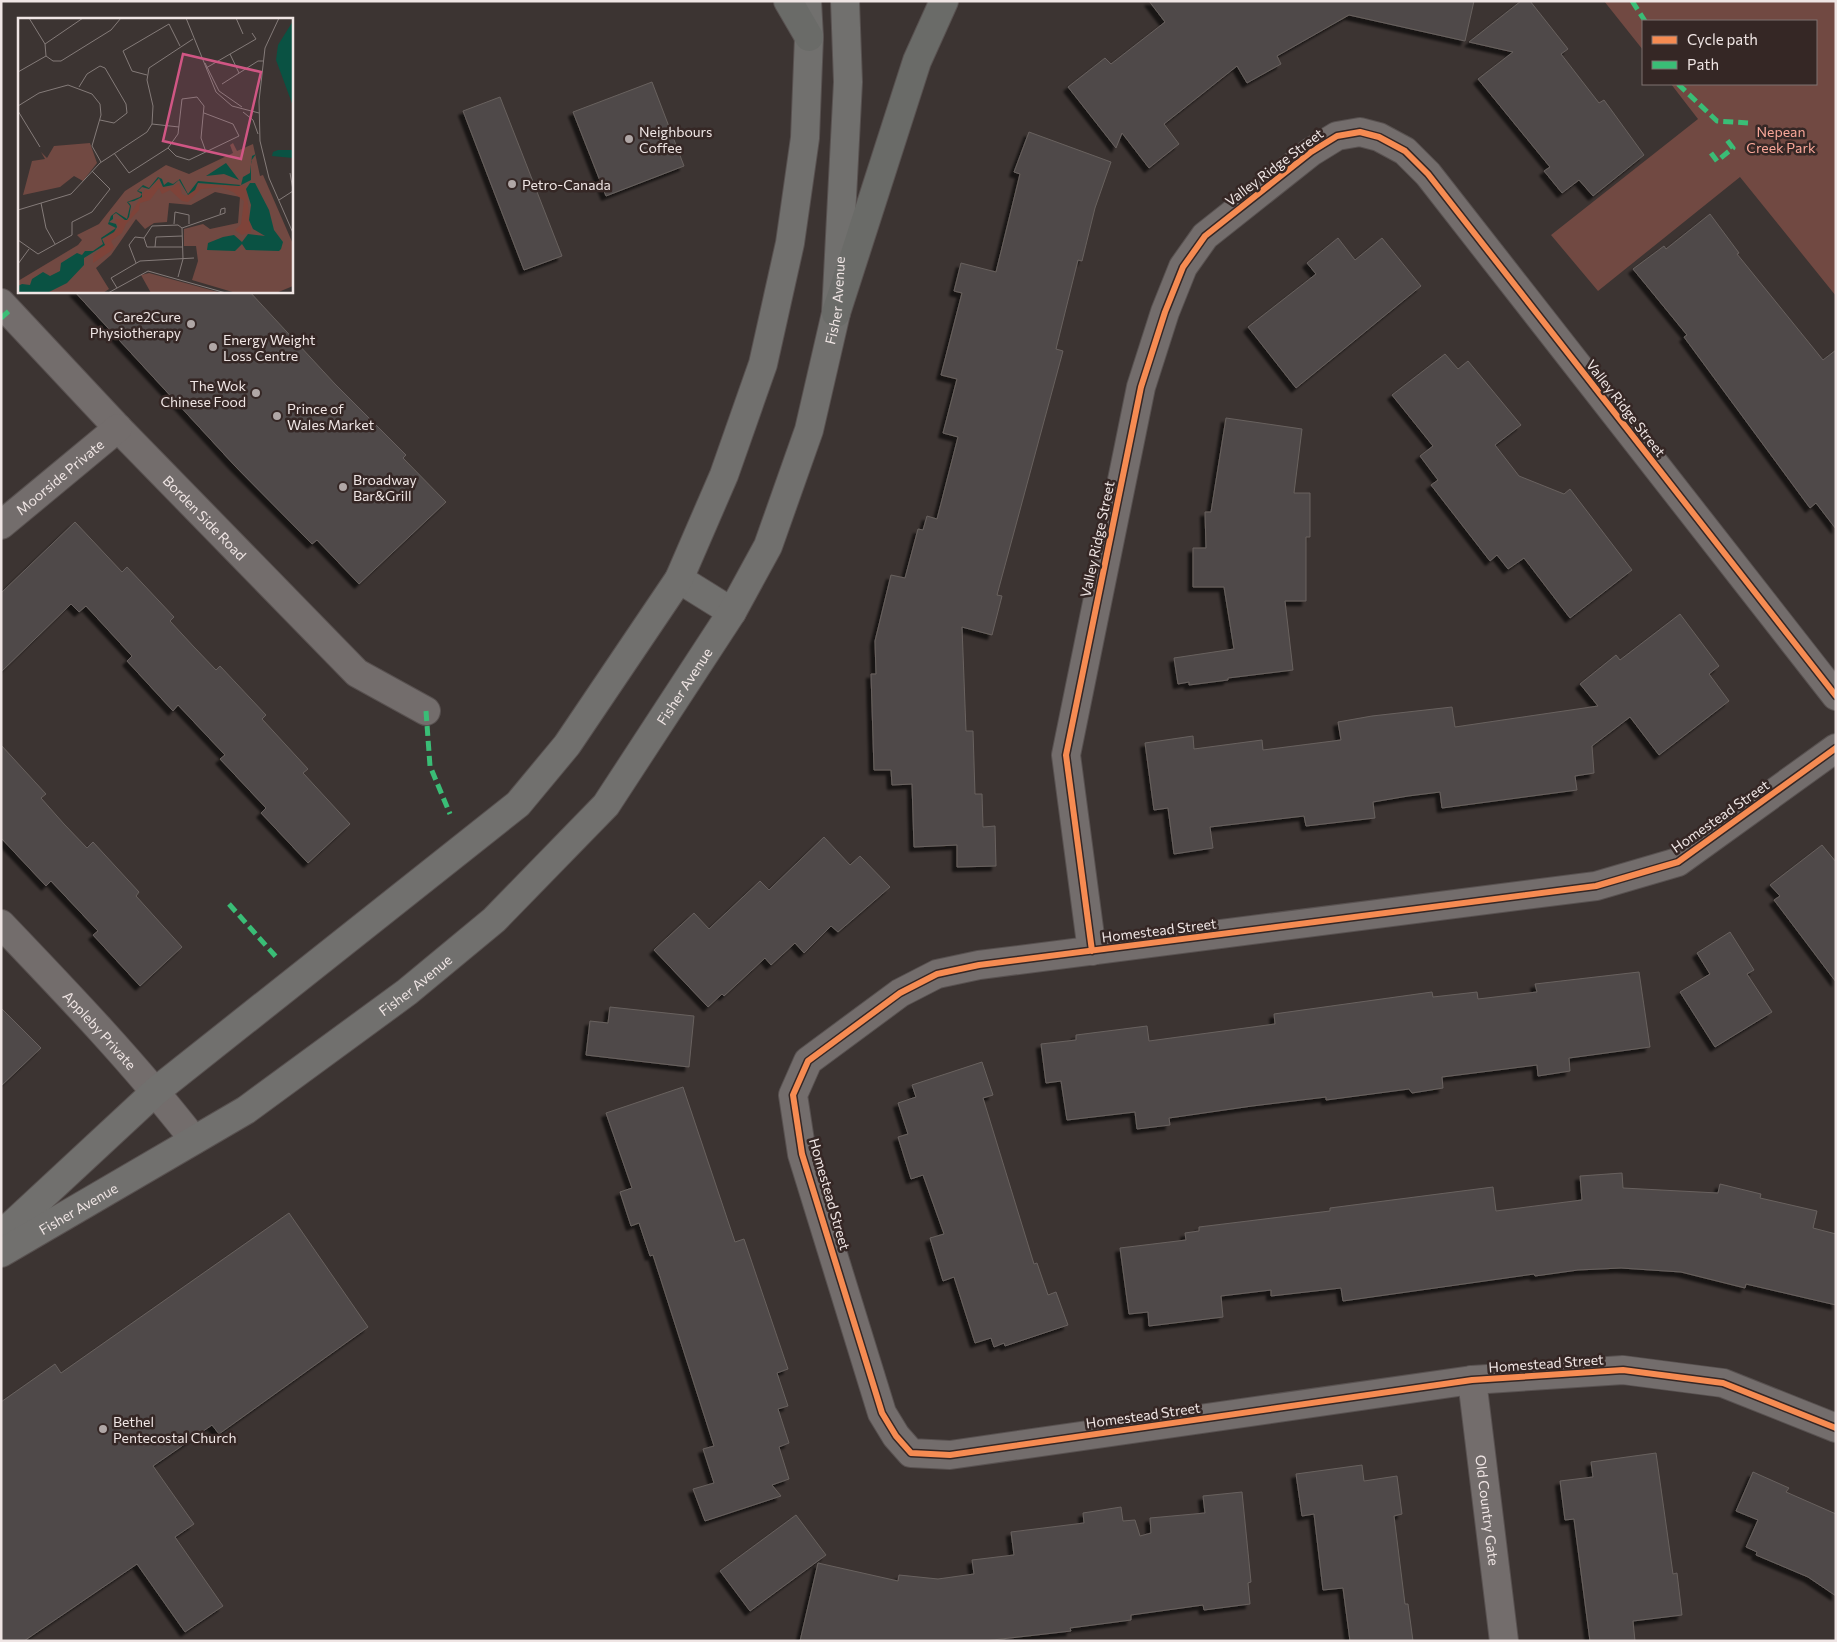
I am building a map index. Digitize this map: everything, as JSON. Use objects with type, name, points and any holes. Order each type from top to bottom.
[{"type":"main road","points":[[788,1],[809,37]]},
{"type":"main road","name":"Fisher Avenue","points":[[1,1235],[156,1091],[518,804],[567,745],[678,579],[724,475],[763,364],[790,243],[804,147],[809,37],[807,1]]},
{"type":"main road","name":"Fisher Avenue","points":[[1,1253],[246,1110],[384,1009],[494,920],[606,806],[732,612],[768,546],[808,430],[836,314],[848,82],[845,1]]},
{"type":"main road","points":[[836,314],[917,61],[944,1]]},
{"type":"main road","points":[[678,579],[732,612]]},
{"type":"street","name":"Valley Ridge Street","points":[[1092,951],[1066,755],[1141,387],[1165,312],[1182,268],[1205,236],[1311,152],[1337,136],[1360,132],[1379,136],[1405,150],[1428,174],[1836,696]]},
{"type":"street","name":"Borden Side Road","points":[[1,303],[118,428],[357,673],[426,711]]},
{"type":"street","name":"Moorside Private","points":[[1,525],[118,428]]},
{"type":"street","name":"Homestead Street","points":[[1836,748],[1678,862],[1596,886],[980,965],[937,974],[900,993],[808,1061],[793,1095],[802,1154],[882,1412],[896,1436],[911,1453],[950,1456],[1472,1380],[1623,1370],[1723,1383],[1836,1428]]},
{"type":"street","name":"Appleby Private","points":[[1,924],[108,1035],[156,1091],[194,1140]]},
{"type":"street","name":"Old Country Gate","points":[[1472,1380],[1504,1641]]},
{"type":"green space","name":"Nepean Creek Park","points":[[1604,1],[1836,1],[1836,296],[1740,177],[1598,291],[1551,235],[1698,119],[1672,85],[1817,85],[1817,20],[1642,20],[1642,49]]},
{"type":"building","points":[[1149,1],[1474,1],[1465,41],[1349,15],[1277,56],[1281,64],[1247,83],[1237,66],[1164,124],[1179,144],[1149,168],[1122,133],[1116,148],[1068,87],[1105,58],[1111,64],[1165,22]]},
{"type":"building","points":[[1521,1],[1530,1],[1568,49],[1561,54],[1599,103],[1604,100],[1644,155],[1593,196],[1579,180],[1562,193],[1544,171],[1550,167],[1478,79],[1513,52],[1469,42]]},
{"type":"building","name":"Neighbours Coffee","points":[[652,82],[684,166],[606,196],[573,112]]},
{"type":"building","name":"Petro-Canada","points":[[500,97],[562,256],[524,270],[463,111]]},
{"type":"building","points":[[1029,132],[1111,162],[1095,208],[1082,261],[1078,260],[1056,349],[1063,351],[997,595],[1002,596],[992,635],[962,627],[966,731],[973,731],[975,794],[982,794],[983,827],[995,826],[996,866],[957,867],[957,845],[914,847],[912,784],[892,785],[891,770],[874,770],[871,674],[876,674],[875,641],[891,575],[905,578],[918,529],[923,530],[927,516],[937,519],[958,437],[943,433],[957,379],[941,375],[962,293],[954,291],[961,263],[996,272],[1020,174],[1014,172]]},
{"type":"building","points":[[1710,214],[1739,253],[1737,254],[1823,360],[1836,350],[1836,529],[1816,503],[1810,508],[1684,337],[1687,335],[1633,269],[1664,246],[1666,249]]},
{"type":"building","points":[[1338,238],[1355,260],[1382,238],[1421,286],[1296,388],[1248,327],[1316,274],[1307,263]]},
{"type":"building","points":[[75,292],[250,292],[335,384],[406,455],[403,458],[446,502],[359,584],[317,540],[312,544],[235,466]]},
{"type":"building","points":[[1445,354],[1458,369],[1468,361],[1521,425],[1495,445],[1519,476],[1564,494],[1570,489],[1632,570],[1570,618],[1524,558],[1508,569],[1497,555],[1490,561],[1431,485],[1438,480],[1420,456],[1433,446],[1392,395]]},
{"type":"building","points":[[1226,418],[1302,429],[1294,493],[1310,493],[1310,537],[1306,537],[1306,601],[1285,601],[1293,670],[1189,685],[1189,682],[1178,684],[1174,658],[1234,649],[1224,587],[1193,587],[1193,548],[1206,548],[1205,512],[1211,512]]},
{"type":"building","points":[[75,522],[122,572],[127,567],[174,617],[170,621],[194,647],[216,670],[220,666],[266,715],[262,719],[308,769],[303,773],[350,824],[308,863],[261,813],[266,808],[220,759],[225,755],[178,705],[173,711],[127,661],[132,656],[86,606],[79,612],[71,604],[1,672],[1,593]]},
{"type":"building","points":[[1680,614],[1719,666],[1709,674],[1729,701],[1659,755],[1630,717],[1592,746],[1594,773],[1575,776],[1577,790],[1442,808],[1440,792],[1373,802],[1375,818],[1306,826],[1304,816],[1210,827],[1213,848],[1174,854],[1168,808],[1154,810],[1145,743],[1193,736],[1194,749],[1262,740],[1263,750],[1341,740],[1338,722],[1372,716],[1452,707],[1455,727],[1598,706],[1580,684],[1616,655],[1620,660]]},
{"type":"building","points":[[1,745],[46,794],[41,798],[64,824],[87,848],[93,842],[139,892],[136,896],[182,947],[140,986],[93,935],[98,931],[51,881],[46,886],[1,838]]},
{"type":"building","points":[[824,837],[850,865],[860,856],[890,887],[838,932],[831,926],[804,953],[795,943],[771,965],[765,958],[724,996],[722,994],[708,1007],[654,950],[694,913],[709,929],[760,881],[769,890]]},
{"type":"building","points":[[1822,845],[1836,862],[1836,982],[1774,900],[1780,896],[1770,885]]},
{"type":"building","points":[[1730,932],[1754,970],[1747,974],[1772,1012],[1715,1047],[1680,992],[1710,974],[1697,953]]},
{"type":"building","points":[[1639,972],[1650,1047],[1569,1058],[1570,1071],[1538,1076],[1537,1065],[1442,1077],[1443,1088],[1412,1093],[1409,1089],[1326,1100],[1326,1097],[1252,1106],[1169,1118],[1170,1125],[1137,1129],[1135,1112],[1067,1120],[1061,1081],[1046,1083],[1041,1044],[1076,1040],[1076,1035],[1147,1026],[1149,1041],[1275,1024],[1274,1014],[1432,992],[1433,997],[1477,992],[1478,999],[1537,992],[1535,984]]},
{"type":"building","points":[[610,1007],[694,1016],[689,1067],[586,1055],[590,1021],[608,1023]]},
{"type":"building","points":[[1,1008],[41,1048],[1,1086]]},
{"type":"building","points":[[982,1062],[993,1095],[983,1098],[1034,1264],[1037,1263],[1048,1295],[1056,1292],[1068,1325],[1005,1346],[1004,1343],[994,1347],[991,1338],[975,1343],[954,1277],[943,1281],[930,1238],[944,1234],[923,1175],[911,1179],[898,1137],[908,1134],[898,1103],[916,1097],[912,1085]]},
{"type":"building","points":[[683,1087],[735,1242],[744,1239],[788,1369],[777,1373],[788,1406],[778,1409],[789,1443],[779,1447],[789,1479],[772,1485],[781,1496],[705,1521],[693,1489],[714,1483],[703,1449],[714,1446],[653,1255],[650,1256],[639,1223],[631,1226],[620,1192],[632,1188],[606,1113]]},
{"type":"building","points":[[1622,1173],[1623,1188],[1718,1193],[1720,1184],[1761,1194],[1760,1198],[1817,1211],[1813,1228],[1836,1234],[1836,1305],[1746,1284],[1745,1288],[1681,1272],[1621,1268],[1578,1270],[1535,1276],[1534,1274],[1343,1301],[1341,1288],[1271,1296],[1271,1290],[1221,1296],[1223,1317],[1149,1326],[1148,1312],[1129,1314],[1120,1248],[1186,1240],[1185,1233],[1199,1231],[1199,1227],[1330,1211],[1330,1208],[1493,1187],[1496,1211],[1582,1200],[1580,1176]]},
{"type":"building","name":"Bethel Pentecostal Church","points":[[289,1213],[368,1327],[219,1434],[212,1425],[153,1466],[194,1524],[175,1537],[223,1606],[185,1632],[137,1564],[24,1641],[1,1641],[1,1402],[55,1364],[61,1373]]},
{"type":"building","points":[[1656,1453],[1673,1574],[1677,1573],[1682,1615],[1633,1621],[1635,1641],[1590,1641],[1574,1519],[1565,1520],[1560,1481],[1593,1477],[1591,1462]]},
{"type":"building","points":[[1362,1465],[1364,1481],[1397,1476],[1402,1514],[1394,1516],[1405,1604],[1408,1604],[1413,1641],[1350,1641],[1343,1588],[1323,1590],[1314,1514],[1302,1516],[1296,1474]]},
{"type":"building","points":[[1753,1472],[1789,1488],[1786,1492],[1836,1514],[1836,1596],[1808,1577],[1756,1555],[1757,1552],[1746,1547],[1758,1520],[1736,1511]]},
{"type":"building","points":[[1242,1492],[1251,1582],[1248,1583],[1250,1604],[1204,1610],[1203,1605],[1131,1615],[1131,1620],[1070,1628],[1071,1631],[984,1641],[800,1641],[818,1563],[898,1581],[899,1575],[938,1579],[974,1574],[972,1560],[1014,1555],[1011,1532],[1084,1523],[1083,1513],[1121,1507],[1123,1521],[1135,1520],[1140,1536],[1151,1533],[1150,1518],[1205,1513],[1203,1496]]},
{"type":"building","points":[[796,1515],[826,1555],[750,1611],[720,1571]]},
{"type":"marked path","points":[[1632,1],[1644,20]]},
{"type":"marked path","points":[[1679,85],[1717,121],[1748,123]]},
{"type":"marked path","points":[[1711,153],[1717,161],[1733,148],[1727,140]]},
{"type":"marked path","points":[[1,318],[9,311]]},
{"type":"marked path","points":[[426,711],[430,766],[450,814]]},
{"type":"marked path","points":[[229,904],[278,959]]},
{"type":"cycle path","points":[[1092,951],[1066,755],[1141,387],[1165,312],[1183,267],[1205,236],[1311,152],[1337,136],[1360,132],[1379,137],[1405,151],[1428,174],[1836,696]]},
{"type":"cycle path","points":[[1836,748],[1678,862],[1596,886],[979,965],[937,974],[900,993],[808,1061],[793,1095],[802,1154],[882,1413],[896,1436],[911,1453],[950,1455],[1472,1380],[1623,1370],[1723,1383],[1836,1428]]},
{"type":"place","name":"Neighbours Coffee","points":[[629,139]]},
{"type":"place","name":"Petro-Canada","points":[[512,184]]},
{"type":"place","name":"Care2Cure Physiotherapy","points":[[191,324]]},
{"type":"place","name":"Energy Weight Loss Centre","points":[[213,347]]},
{"type":"place","name":"The Wok Chinese Food","points":[[256,393]]},
{"type":"place","name":"Prince of Wales Market","points":[[277,416]]},
{"type":"place","name":"Broadway Bar&Grill","points":[[343,487]]},
{"type":"place","name":"Bethel Pentecostal Church","points":[[103,1429]]}]
